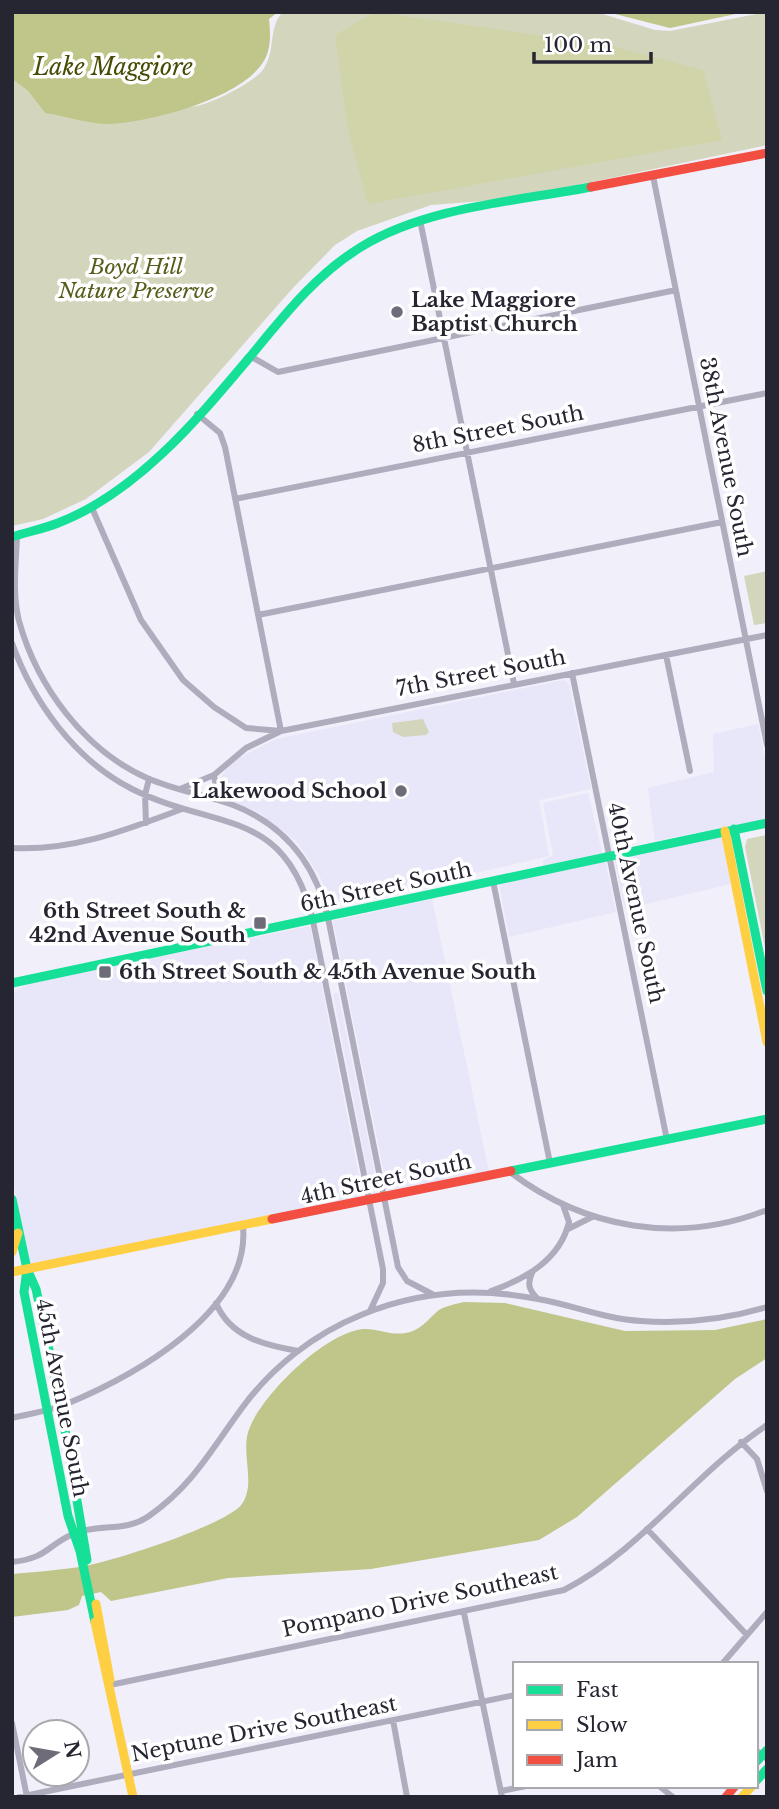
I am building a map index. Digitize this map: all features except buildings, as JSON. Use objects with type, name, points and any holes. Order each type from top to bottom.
[{"type":"street","points":[[432,1294],[407,1281],[398,1267],[328,918],[315,876],[302,854],[278,831],[256,816],[218,800],[149,779],[130,770],[93,743],[58,701],[37,667],[19,620],[15,591],[14,536],[50,526],[92,508],[144,471],[329,268],[371,240],[420,220],[767,153]]},
{"type":"street","name":"38th Avenue South","points":[[653,176],[767,745]]},
{"type":"street","points":[[420,220],[514,684]]},
{"type":"street","points":[[250,356],[278,372],[676,290]]},
{"type":"street","name":"8th Street South","points":[[235,499],[767,393]]},
{"type":"street","points":[[92,508],[141,620],[183,680],[214,707],[246,728],[281,731],[220,433],[197,414]]},
{"type":"street","points":[[258,615],[722,522]]},
{"type":"street","name":"7th Street South","points":[[180,789],[214,775],[246,748],[281,731],[767,635]]},
{"type":"street","points":[[12,643],[32,688],[62,731],[102,769],[145,795],[228,819],[247,828],[280,852],[303,886],[313,921],[383,1283],[370,1311]]},
{"type":"street","points":[[666,655],[690,771]]},
{"type":"street","name":"40th Avenue South","points":[[572,673],[667,1140]]},
{"type":"street","points":[[214,775],[218,800]]},
{"type":"street","points":[[146,822],[145,795],[149,779]]},
{"type":"street","points":[[12,848],[71,846],[183,808]]},
{"type":"street","name":"6th Street South","points":[[12,983],[767,823]]},
{"type":"street","points":[[729,830],[767,991]]},
{"type":"street","points":[[729,830],[767,1042]]},
{"type":"street","points":[[493,881],[551,1163]]},
{"type":"street","points":[[12,988],[28,979]]},
{"type":"street","points":[[327,991],[342,988]]},
{"type":"street","name":"4th Street South","points":[[12,1272],[767,1119]]},
{"type":"street","points":[[510,1172],[563,1205],[592,1217],[643,1229],[679,1230],[742,1220],[767,1210]]},
{"type":"street","name":"45th Avenue South","points":[[12,1199],[27,1269],[36,1289],[61,1406],[85,1531],[85,1565]]},
{"type":"street","points":[[537,1298],[530,1291],[528,1281],[532,1273],[553,1252],[567,1230],[569,1222],[563,1205]]},
{"type":"street","points":[[567,1230],[592,1217]]},
{"type":"street","points":[[12,1418],[61,1406],[114,1381],[170,1348],[194,1329],[216,1303],[241,1256],[243,1226]]},
{"type":"street","points":[[12,1251],[19,1232]]},
{"type":"street","name":"45th Avenue South","points":[[27,1269],[23,1292],[74,1534],[85,1565]]},
{"type":"street","points":[[486,1293],[532,1273]]},
{"type":"street","points":[[12,1562],[33,1560],[74,1534],[134,1525],[167,1503],[206,1464],[257,1390],[298,1351],[370,1311],[432,1294],[486,1293],[537,1298],[605,1316],[640,1321],[715,1318],[767,1307]]},
{"type":"street","points":[[216,1303],[221,1316],[233,1329],[250,1339],[298,1351]]},
{"type":"street","name":"Pompano Drive Southeast","points":[[110,1685],[564,1590],[613,1561],[741,1442],[767,1425]]},
{"type":"street","points":[[741,1442],[757,1459],[767,1491]]},
{"type":"street","points":[[647,1529],[747,1635]]},
{"type":"street","points":[[85,1565],[110,1671],[110,1685],[133,1797]]},
{"type":"street","points":[[724,1662],[767,1612]]},
{"type":"street","points":[[464,1613],[501,1794],[520,1788]]},
{"type":"street","name":"Neptune Drive Southeast","points":[[24,1796],[513,1695]]},
{"type":"street","points":[[393,1720],[408,1797]]},
{"type":"street","points":[[12,1723],[24,1796]]},
{"type":"shaded area","points":[[376,12],[608,45],[703,70],[722,140],[368,204],[348,130],[335,35]]},
{"type":"shaded area","name":"Lakewood School","points":[[564,680],[569,684],[591,789],[539,800],[549,856],[348,902],[332,903],[319,875],[297,842],[260,813],[226,799],[220,792],[218,785],[225,770],[237,759],[276,739]]},
{"type":"shaded area","points":[[758,724],[767,768],[767,819],[655,841],[648,788],[714,772],[713,734]]},
{"type":"shaded area","points":[[588,793],[602,853],[543,866],[543,860],[553,855],[543,803]]},
{"type":"shaded area","points":[[721,836],[731,884],[625,909],[614,858]]},
{"type":"shaded area","points":[[605,860],[616,912],[509,937],[499,884]]},
{"type":"shaded area","points":[[432,899],[489,1172],[388,1192],[333,921]]},
{"type":"shaded area","points":[[310,926],[363,1197],[30,1264],[12,1177],[12,993],[30,983]]},
{"type":"shaded area","points":[[338,993],[379,1194],[372,1195],[333,994]]},
{"type":"green space","name":"Boyd Hill Nature Preserve","points":[[283,12],[596,12],[655,30],[670,31],[767,12],[767,145],[511,199],[431,205],[357,231],[335,245],[292,289],[149,452],[86,499],[43,519],[12,526],[12,79],[28,91],[45,113],[141,111],[196,106],[231,92],[262,71],[267,64],[275,25]]},
{"type":"green space","points":[[767,571],[767,623],[754,625],[744,576]]},
{"type":"green space","points":[[423,719],[429,732],[426,735],[403,737],[393,732],[392,723]]},
{"type":"green space","points":[[767,835],[767,958],[745,847],[747,839]]},
{"type":"water","name":"Lake Maggiore","points":[[12,12],[278,12],[269,19],[268,51],[260,67],[244,81],[200,104],[150,118],[109,124],[45,113],[28,91],[12,79]]},
{"type":"water","points":[[607,12],[745,12],[670,28]]},
{"type":"water","points":[[464,1302],[505,1303],[625,1331],[715,1330],[767,1319],[767,1358],[735,1379],[577,1517],[539,1540],[371,1569],[228,1578],[111,1601],[101,1592],[82,1596],[79,1605],[68,1610],[12,1617],[12,1574],[80,1567],[115,1558],[192,1532],[232,1513],[242,1504],[246,1495],[247,1436],[257,1413],[297,1367],[331,1341],[363,1329],[397,1334],[410,1332],[439,1310]]},
{"type":"traffic: fast","points":[[12,537],[52,525],[86,510],[139,474],[208,406],[300,298],[329,270],[361,247],[414,223],[443,214],[591,187]]},
{"type":"traffic: fast","points":[[12,983],[767,823]]},
{"type":"traffic: fast","points":[[734,829],[767,991]]},
{"type":"traffic: fast","points":[[511,1171],[767,1119]]},
{"type":"traffic: fast","points":[[12,1199],[27,1269],[36,1289],[61,1406],[87,1560]]},
{"type":"traffic: fast","points":[[27,1269],[24,1292],[68,1516],[80,1551],[95,1622]]},
{"type":"traffic: fast","points":[[758,1760],[767,1750]]},
{"type":"traffic: fast","points":[[758,1779],[767,1769]]},
{"type":"traffic: slow","points":[[725,831],[767,1042]]},
{"type":"traffic: slow","points":[[12,1272],[272,1219]]},
{"type":"traffic: slow","points":[[12,1252],[18,1233]]},
{"type":"traffic: slow","points":[[96,1604],[110,1680]]},
{"type":"traffic: slow","points":[[95,1622],[133,1797]]},
{"type":"traffic: slow","points":[[742,1797],[750,1788]]},
{"type":"traffic: jam","points":[[591,187],[767,153]]},
{"type":"traffic: jam","points":[[272,1219],[511,1171]]},
{"type":"traffic: jam","points":[[726,1797],[733,1788]]},
{"type":"place","name":"Lake Maggiore Baptist Church","points":[[397,312]]},
{"type":"place","name":"Lakewood School","points":[[401,791]]},
{"type":"place","name":"6th Street South & 42nd Avenue South","points":[[260,923]]},
{"type":"place","name":"6th Street South & 45th Avenue South","points":[[105,972]]}]
